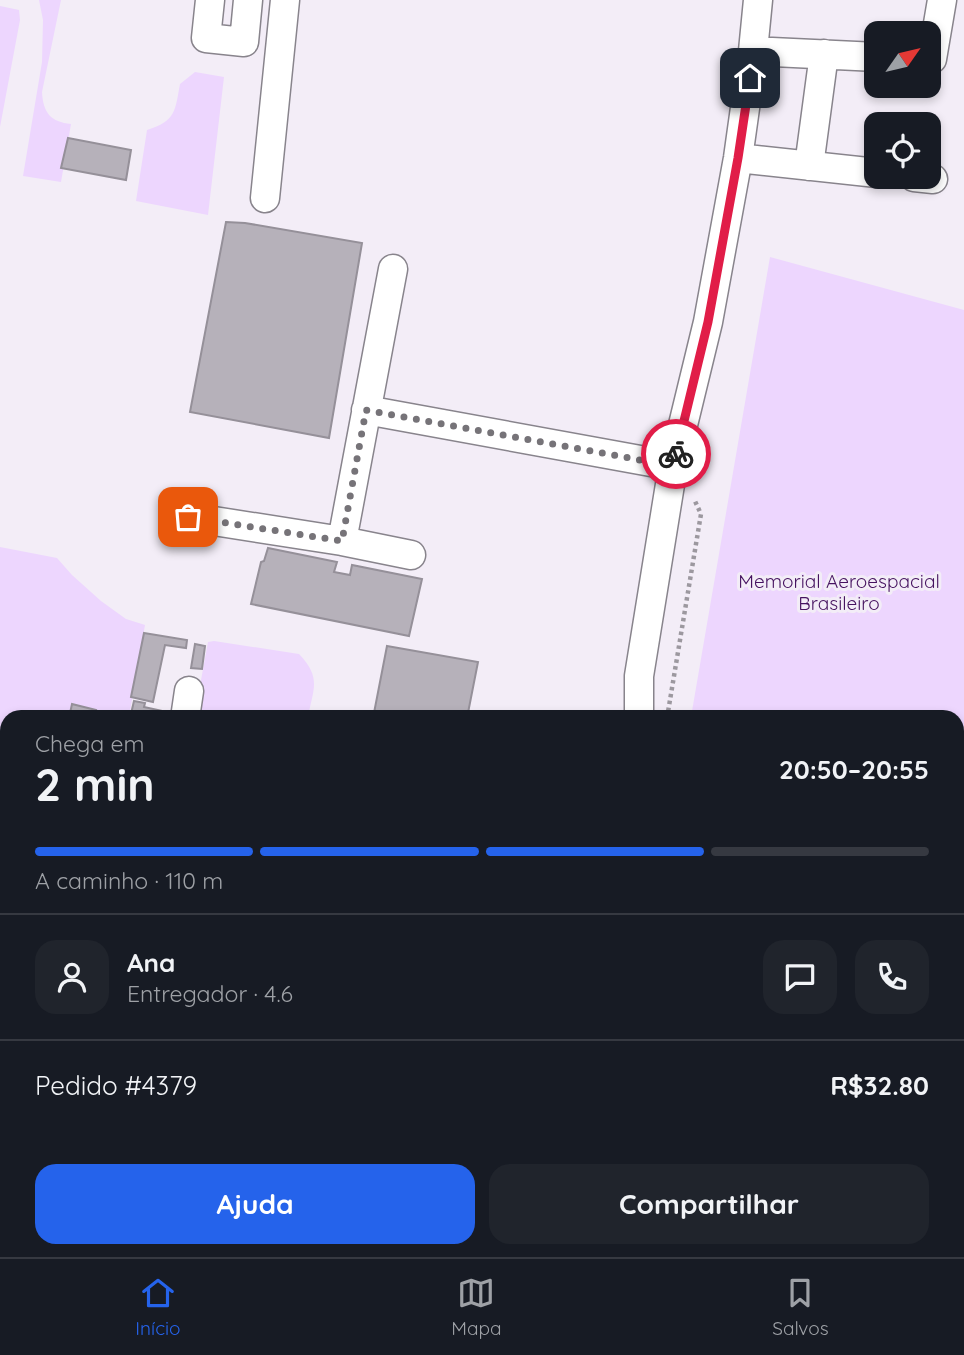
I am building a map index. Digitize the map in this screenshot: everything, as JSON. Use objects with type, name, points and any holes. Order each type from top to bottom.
[{"type":"street","points":[[210,0],[206,38],[244,42],[248,0]]},
{"type":"street","points":[[265,198],[285,0]]},
{"type":"street","points":[[639,710],[639,676],[673,466],[708,322],[738,158],[758,0]]},
{"type":"street","points":[[938,21],[942,0]]},
{"type":"street","points":[[753,51],[864,56]]},
{"type":"street","points":[[809,166],[824,54]]},
{"type":"street","points":[[738,158],[864,172]]},
{"type":"street","points":[[342,541],[393,270]]},
{"type":"street","points":[[366,410],[673,466]]},
{"type":"street","points":[[188,517],[342,541],[411,555]]},
{"type":"green space","points":[[39,0],[61,0],[42,92],[44,106],[49,115],[53,119],[71,124],[61,182],[23,176],[42,62],[43,20]]},
{"type":"green space","points":[[0,6],[19,10],[20,20],[0,127]]},
{"type":"green space","points":[[195,72],[224,77],[208,215],[136,201],[147,130],[169,119],[175,108],[180,84]]},
{"type":"green space","name":"Memorial Aeroespacial Brasileiro","points":[[770,257],[964,310],[964,710],[692,710]]},
{"type":"green space","points":[[0,547],[57,558],[101,601],[126,619],[145,625],[130,710],[0,710]]},
{"type":"green space","points":[[208,642],[299,654],[313,677],[309,710],[195,710]]},
{"type":"building","points":[[68,138],[131,150],[126,180],[61,168]]},
{"type":"building","points":[[226,222],[362,243],[329,438],[190,412]]},
{"type":"building","points":[[268,548],[337,562],[334,572],[350,575],[352,565],[422,579],[409,636],[251,604],[261,562],[264,561]]},
{"type":"building","points":[[144,633],[187,640],[186,648],[165,645],[153,702],[131,697]]},
{"type":"building","points":[[195,644],[205,646],[202,669],[191,668]]},
{"type":"building","points":[[387,646],[478,662],[469,710],[375,710]]},
{"type":"building","points":[[134,701],[158,710],[132,710]]},
{"type":"building","points":[[72,704],[96,710],[71,710]]},
{"type":"way so far","points":[[188,517],[342,541],[366,410],[673,466],[676,454]]},
{"type":"route","points":[[676,454],[708,322],[750,78]]}]
